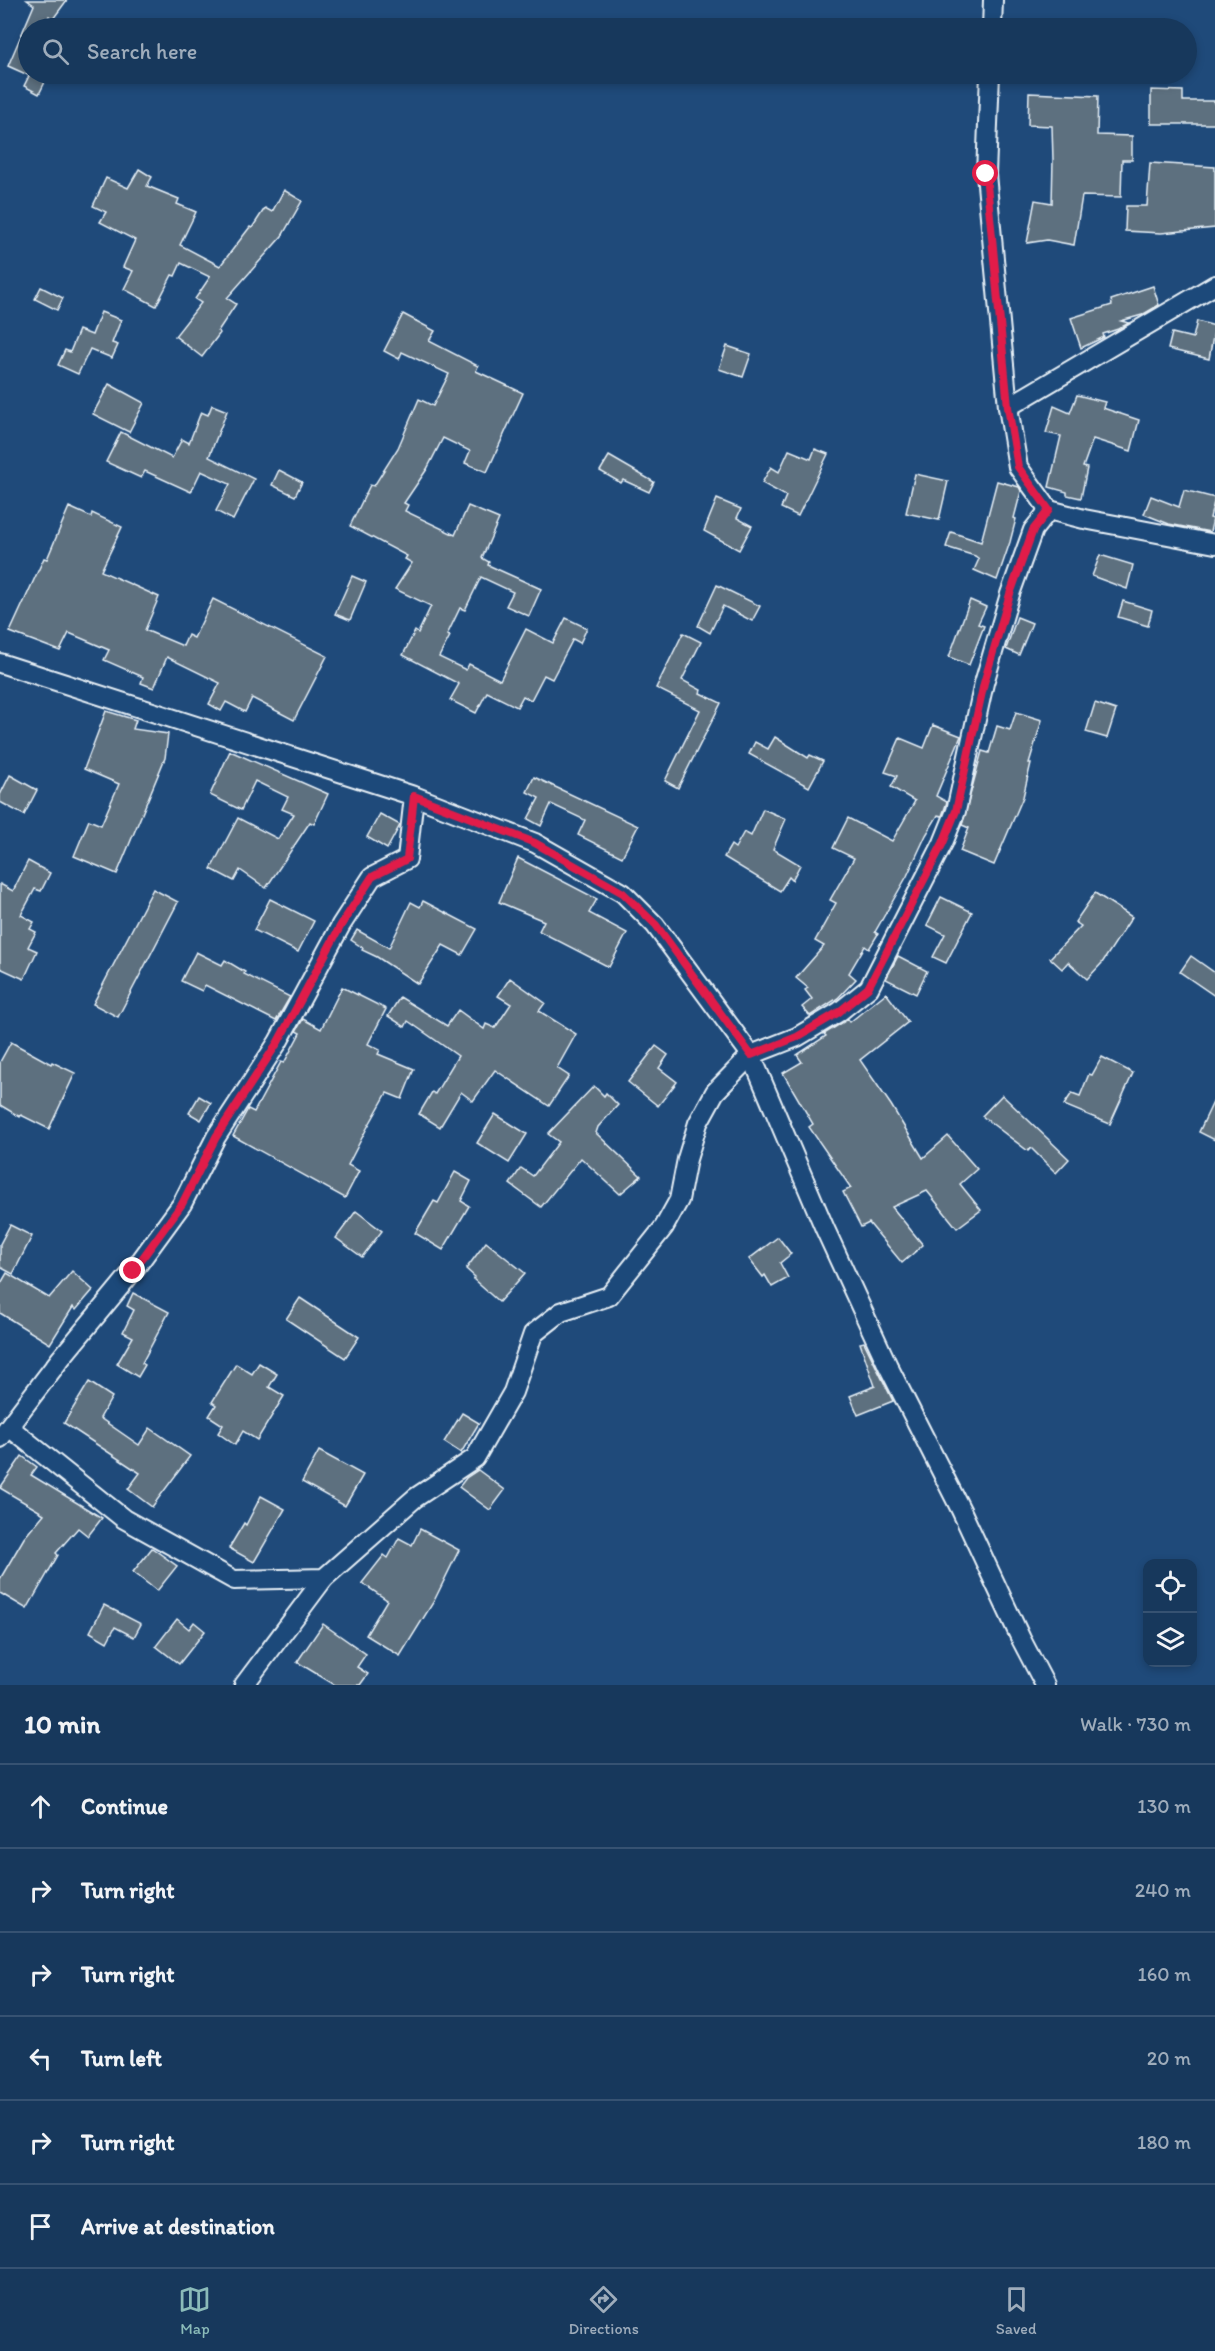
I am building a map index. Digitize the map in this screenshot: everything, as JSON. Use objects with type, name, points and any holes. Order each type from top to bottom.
[{"type":"street","points":[[992,18],[993,0]]},
{"type":"street","points":[[990,84],[986,174],[1008,407],[1018,467],[1049,510],[1215,544]]},
{"type":"street","points":[[1008,407],[1215,285]]},
{"type":"street","points":[[244,1685],[324,1578],[415,1498],[475,1458],[513,1392],[534,1334],[561,1312],[609,1296],[664,1227],[679,1200],[687,1159],[698,1123],[715,1092],[751,1055],[797,1037],[839,1012],[868,988],[943,843],[956,811],[984,683],[1010,594],[1033,530],[1049,510]]},
{"type":"street","points":[[0,663],[414,796],[535,843],[623,893],[656,925],[751,1055],[825,1229],[883,1356],[961,1510],[1020,1639],[1045,1685]]},
{"type":"street","points":[[324,1578],[234,1580],[124,1519],[5,1432],[61,1358],[133,1271],[182,1204],[216,1137],[278,1042],[341,925],[372,877],[407,859],[414,796]]},
{"type":"building","points":[[27,0],[67,0],[54,18],[49,16],[48,18],[28,18],[34,5]]},
{"type":"building","points":[[18,43],[18,70],[8,66]]},
{"type":"building","points":[[25,84],[44,84],[39,94],[24,86]]},
{"type":"building","points":[[1151,90],[1183,91],[1183,101],[1215,101],[1215,124],[1151,124]]},
{"type":"building","points":[[1029,93],[1098,96],[1097,135],[1132,136],[1132,160],[1122,160],[1121,197],[1082,196],[1074,245],[1047,240],[1027,243],[1035,200],[1052,203],[1053,160],[1052,126],[1028,125]]},
{"type":"building","points":[[1150,163],[1215,167],[1215,228],[1161,233],[1125,231],[1126,206],[1147,206]]},
{"type":"building","points":[[139,169],[152,177],[147,186],[179,199],[177,204],[196,212],[180,245],[220,266],[250,227],[252,228],[265,208],[272,212],[284,190],[302,201],[282,236],[227,298],[236,304],[218,331],[220,333],[202,357],[175,336],[201,303],[195,299],[210,277],[181,263],[156,306],[124,289],[133,271],[123,267],[135,240],[100,222],[106,212],[93,206],[106,178],[128,188]]},
{"type":"building","points":[[1153,286],[1159,305],[1142,315],[1121,321],[1129,323],[1103,334],[1104,337],[1081,348],[1071,318],[1112,305],[1111,300]]},
{"type":"building","points":[[41,287],[63,298],[57,310],[35,299]]},
{"type":"building","points":[[101,312],[121,320],[112,343],[118,345],[112,358],[90,349],[78,374],[58,365],[65,350],[70,352],[79,330],[92,335]]},
{"type":"building","points":[[403,314],[435,331],[429,341],[478,366],[476,371],[523,393],[487,472],[465,463],[470,451],[443,438],[427,469],[404,503],[408,505],[405,511],[455,535],[468,506],[499,519],[482,558],[489,562],[488,565],[541,589],[529,616],[506,606],[513,592],[481,577],[465,610],[460,608],[447,635],[450,636],[439,657],[466,670],[469,664],[500,680],[526,629],[553,643],[566,618],[587,628],[580,643],[573,639],[552,679],[544,675],[531,700],[523,696],[517,707],[487,692],[476,713],[450,700],[459,684],[403,655],[415,631],[418,633],[431,606],[395,589],[412,563],[405,559],[407,556],[350,526],[370,485],[374,486],[398,448],[419,399],[433,406],[449,374],[402,352],[399,359],[384,351]]},
{"type":"building","points":[[1197,321],[1215,326],[1209,359],[1168,349],[1172,333],[1193,338]]},
{"type":"building","points":[[727,346],[751,354],[743,377],[719,369]]},
{"type":"building","points":[[109,384],[144,403],[129,432],[93,414]]},
{"type":"building","points":[[1077,395],[1105,402],[1103,408],[1139,420],[1131,451],[1093,439],[1083,467],[1087,468],[1081,498],[1049,487],[1061,436],[1046,433],[1054,406],[1070,413]]},
{"type":"building","points":[[212,405],[227,411],[209,457],[254,479],[233,520],[216,511],[230,484],[201,471],[191,492],[145,471],[141,478],[106,462],[121,432],[172,458],[182,439],[189,443],[201,412],[208,415]]},
{"type":"building","points":[[815,449],[828,454],[798,516],[781,508],[786,496],[762,483],[771,467],[779,472],[789,450],[811,459]]},
{"type":"building","points":[[609,456],[654,482],[649,492],[623,480],[621,483],[600,471]]},
{"type":"building","points":[[279,470],[302,482],[295,496],[272,485]]},
{"type":"building","points":[[915,474],[948,481],[939,520],[906,513]]},
{"type":"building","points":[[997,481],[1019,487],[1021,491],[1010,542],[997,580],[974,570],[979,559],[975,556],[946,547],[951,532],[981,542]]},
{"type":"building","points":[[1184,490],[1215,498],[1210,518],[1213,519],[1210,532],[1169,524],[1144,514],[1151,496],[1179,507]]},
{"type":"building","points":[[717,499],[741,509],[737,518],[752,526],[739,550],[704,531]]},
{"type":"building","points":[[69,507],[91,517],[92,513],[122,527],[101,571],[159,597],[145,630],[183,646],[188,635],[194,638],[213,599],[327,656],[294,720],[252,698],[245,712],[226,702],[221,711],[209,704],[220,683],[167,657],[154,688],[141,683],[143,677],[104,660],[109,650],[69,633],[60,651],[10,632],[44,558],[47,559]]},
{"type":"building","points":[[1100,555],[1133,565],[1127,589],[1092,576]]},
{"type":"building","points":[[352,576],[366,582],[350,620],[335,614]]},
{"type":"building","points":[[717,585],[760,606],[752,621],[723,606],[710,633],[698,626]]},
{"type":"building","points":[[970,600],[986,607],[978,624],[984,626],[969,665],[949,657]]},
{"type":"building","points":[[1123,601],[1152,610],[1148,626],[1118,617]]},
{"type":"building","points":[[1017,617],[1032,623],[1019,655],[1006,649]]},
{"type":"building","points":[[683,633],[701,642],[682,680],[701,690],[700,693],[721,703],[678,788],[665,781],[700,710],[656,688]]},
{"type":"building","points":[[1095,703],[1116,710],[1107,738],[1086,732]]},
{"type":"building","points":[[106,711],[136,720],[133,729],[168,734],[165,758],[117,874],[74,856],[89,820],[101,825],[119,784],[84,769]]},
{"type":"building","points":[[1016,712],[1042,720],[1029,763],[1031,763],[1023,797],[994,865],[960,851],[969,828],[962,825],[982,751],[989,753],[997,726],[1010,730]]},
{"type":"building","points":[[933,725],[961,736],[936,796],[947,802],[942,816],[938,815],[926,835],[907,876],[875,932],[878,934],[869,949],[865,946],[849,973],[856,979],[838,998],[810,1016],[802,1007],[812,999],[805,990],[808,988],[796,978],[824,946],[815,941],[836,903],[830,900],[854,858],[833,848],[848,818],[892,841],[915,801],[891,787],[897,776],[885,772],[900,738],[924,748]]},
{"type":"building","points":[[775,737],[808,758],[810,755],[823,761],[809,787],[749,754],[755,742],[768,749]]},
{"type":"building","points":[[230,751],[328,794],[314,824],[310,822],[266,888],[240,870],[234,881],[211,869],[238,818],[278,839],[294,814],[282,809],[288,797],[255,781],[241,810],[210,795]]},
{"type":"building","points":[[10,775],[37,790],[24,815],[0,802],[0,795]]},
{"type":"building","points":[[534,777],[638,826],[622,857],[578,835],[585,820],[551,804],[541,826],[528,819],[539,798],[527,792]]},
{"type":"building","points":[[763,809],[786,819],[773,849],[800,865],[792,880],[789,877],[780,891],[724,857],[731,845],[735,848],[744,832],[751,836]]},
{"type":"building","points":[[380,814],[400,825],[387,849],[367,837]]},
{"type":"building","points":[[518,858],[597,899],[589,913],[627,933],[609,967],[539,931],[544,921],[499,902]]},
{"type":"building","points":[[28,861],[50,873],[41,891],[35,889],[21,915],[34,922],[30,929],[36,932],[28,947],[37,951],[24,979],[0,968],[0,884],[13,891]]},
{"type":"building","points":[[153,889],[178,902],[118,1017],[93,1004]]},
{"type":"building","points":[[1095,893],[1132,917],[1102,963],[1087,979],[1068,962],[1062,969],[1050,958],[1081,926],[1075,922]]},
{"type":"building","points":[[941,897],[972,912],[946,963],[933,957],[945,934],[927,925]]},
{"type":"building","points":[[270,899],[314,921],[298,952],[254,930]]},
{"type":"building","points":[[423,901],[477,929],[462,955],[443,945],[418,984],[377,957],[362,950],[363,948],[351,940],[357,930],[389,948],[411,902],[420,907]]},
{"type":"building","points":[[196,952],[222,965],[225,960],[245,972],[244,974],[290,997],[276,1021],[205,985],[202,991],[181,981]]},
{"type":"building","points":[[898,956],[927,971],[916,994],[886,979]]},
{"type":"building","points":[[1191,956],[1215,973],[1215,996],[1180,972]]},
{"type":"building","points":[[510,978],[545,1003],[539,1011],[576,1034],[557,1068],[569,1076],[549,1106],[495,1070],[473,1101],[461,1092],[440,1127],[419,1114],[432,1092],[435,1094],[458,1056],[408,1021],[405,1027],[388,1016],[400,997],[447,1026],[458,1010],[484,1029],[486,1024],[495,1028],[511,1004],[498,996]]},
{"type":"building","points":[[342,987],[386,1009],[368,1044],[380,1050],[378,1054],[414,1069],[402,1099],[387,1093],[366,1130],[348,1165],[359,1171],[345,1198],[233,1136],[248,1109],[254,1112],[281,1062],[284,1063],[300,1033],[296,1031],[303,1019],[321,1029]]},
{"type":"building","points":[[886,993],[908,1022],[860,1060],[923,1158],[948,1136],[977,1169],[960,1184],[981,1210],[957,1228],[927,1191],[892,1207],[923,1245],[902,1263],[869,1223],[861,1227],[843,1192],[851,1188],[809,1127],[813,1124],[783,1073],[802,1062],[797,1055],[826,1036],[824,1034],[848,1019],[850,1022]]},
{"type":"building","points":[[11,1042],[51,1064],[52,1062],[75,1073],[49,1129],[21,1115],[20,1117],[0,1105],[0,1062]]},
{"type":"building","points":[[656,1046],[668,1055],[659,1068],[677,1082],[658,1106],[628,1082]]},
{"type":"building","points":[[1102,1057],[1133,1073],[1110,1124],[1064,1105],[1072,1093],[1080,1096],[1089,1074],[1092,1075]]},
{"type":"building","points":[[594,1086],[604,1096],[606,1093],[618,1105],[598,1127],[596,1133],[641,1176],[620,1194],[581,1158],[541,1207],[510,1184],[521,1168],[533,1176],[559,1142],[548,1134]]},
{"type":"building","points":[[1002,1095],[1069,1159],[1056,1173],[1031,1148],[1028,1151],[982,1116]]},
{"type":"building","points":[[199,1096],[211,1103],[201,1120],[189,1113]]},
{"type":"building","points":[[1215,1098],[1215,1140],[1199,1132]]},
{"type":"building","points":[[495,1114],[527,1134],[509,1163],[477,1143]]},
{"type":"building","points":[[455,1172],[471,1181],[461,1201],[469,1206],[443,1250],[415,1233],[434,1201],[438,1203]]},
{"type":"building","points":[[356,1211],[382,1231],[362,1257],[336,1238]]},
{"type":"building","points":[[10,1225],[32,1236],[13,1274],[0,1267],[0,1244]]},
{"type":"building","points":[[778,1237],[791,1254],[780,1263],[788,1278],[772,1287],[765,1275],[763,1277],[749,1259]]},
{"type":"building","points":[[486,1242],[525,1273],[499,1302],[473,1279],[475,1277],[466,1269]]},
{"type":"building","points":[[72,1271],[93,1290],[76,1310],[73,1307],[50,1344],[0,1313],[0,1285],[7,1273],[49,1298]]},
{"type":"building","points":[[133,1293],[169,1312],[142,1363],[145,1365],[138,1377],[117,1364],[133,1337],[123,1332],[134,1310],[127,1306]]},
{"type":"building","points":[[300,1298],[359,1337],[345,1358],[286,1319]]},
{"type":"building","points":[[864,1342],[893,1401],[858,1415],[850,1396],[875,1386],[860,1343]]},
{"type":"building","points":[[259,1363],[277,1374],[269,1387],[284,1396],[257,1440],[243,1431],[235,1445],[218,1433],[223,1425],[209,1416],[216,1405],[212,1402],[236,1364],[252,1374]]},
{"type":"building","points":[[89,1382],[112,1397],[100,1418],[139,1445],[150,1428],[190,1456],[152,1507],[128,1489],[140,1473],[64,1423]]},
{"type":"building","points":[[462,1413],[479,1423],[461,1453],[444,1442]]},
{"type":"building","points":[[319,1451],[363,1475],[345,1506],[302,1482]]},
{"type":"building","points":[[22,1456],[37,1467],[31,1475],[102,1518],[88,1536],[78,1528],[56,1553],[58,1555],[27,1609],[0,1593],[0,1579],[24,1538],[44,1514],[0,1488]]},
{"type":"building","points":[[478,1470],[505,1490],[490,1510],[459,1487],[466,1478]]},
{"type":"building","points":[[261,1496],[285,1509],[254,1562],[229,1548],[244,1523],[246,1525]]},
{"type":"building","points":[[420,1529],[459,1550],[434,1601],[400,1656],[366,1635],[387,1600],[362,1583],[384,1555],[388,1558],[399,1538],[412,1545]]},
{"type":"building","points":[[152,1548],[177,1566],[157,1591],[133,1572]]},
{"type":"building","points":[[104,1605],[141,1624],[134,1637],[115,1627],[107,1642],[90,1632]]},
{"type":"building","points":[[177,1619],[189,1629],[194,1622],[205,1631],[179,1664],[156,1646]]},
{"type":"building","points":[[323,1624],[366,1654],[357,1667],[368,1674],[360,1685],[335,1685],[297,1662]]},
{"type":"route","points":[[133,1271],[182,1204],[216,1137],[278,1042],[341,925],[372,877],[407,859],[414,796],[535,843],[623,893],[656,925],[751,1055],[797,1037],[839,1012],[868,988],[943,843],[956,811],[984,683],[1010,594],[1033,530],[1049,510],[1018,467],[1008,407],[986,174]]}]
